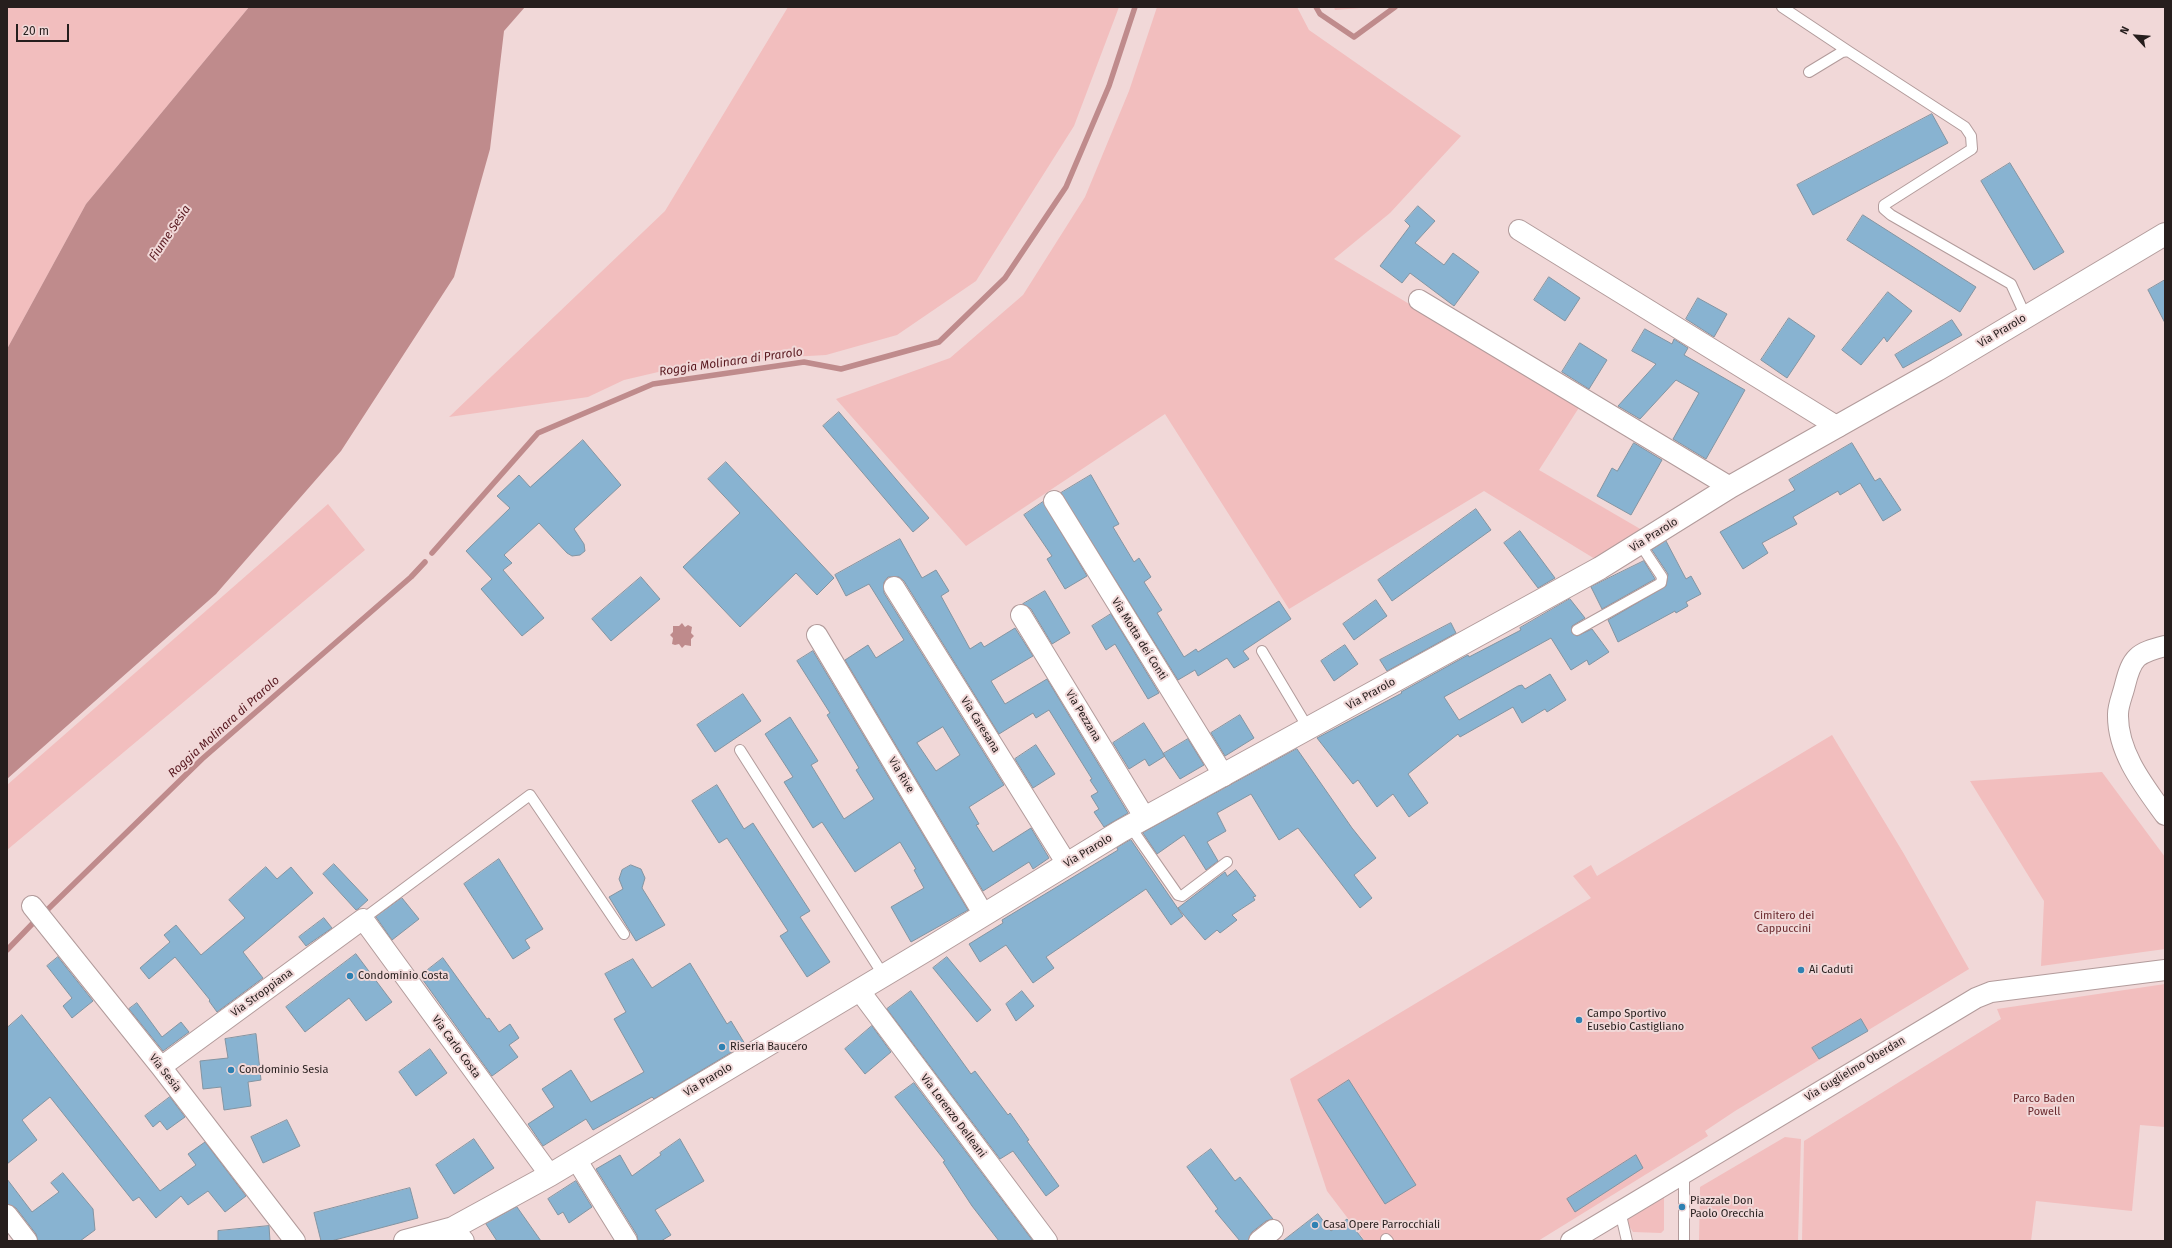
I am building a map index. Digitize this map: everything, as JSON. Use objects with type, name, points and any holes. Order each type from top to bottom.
[{"type":"street","points":[[1520,230],[1838,427]]},
{"type":"street","name":"Via Prarolo","points":[[406,1241],[459,1235],[576,1159],[884,976],[1138,822],[1600,568],[1730,487],[1838,427],[2165,234]]},
{"type":"street","points":[[1419,300],[1730,487]]},
{"type":"street","name":"Via Motta dei Conti","points":[[1054,501],[1224,776]]},
{"type":"street","name":"Via Caresana","points":[[894,587],[1067,864]]},
{"type":"street","name":"Via Pezzana","points":[[1021,615],[1138,822]]},
{"type":"street","name":"Via Rive","points":[[817,635],[984,915]]},
{"type":"street","points":[[2164,811],[2129,761],[2118,732],[2118,713],[2130,664],[2144,653],[2165,646]]},
{"type":"street","name":"Via Sesia","points":[[32,906],[161,1067],[295,1241]]},
{"type":"street","name":"Via Stroppiana","points":[[161,1067],[363,919]]},
{"type":"street","name":"Via Carlo Costa","points":[[363,919],[550,1175]]},
{"type":"street","name":"Via Guglielmo Oberdan","points":[[1571,1241],[1976,998],[1991,992],[2165,970]]},
{"type":"street","name":"Via Lorenzo Delleani","points":[[859,990],[1047,1241]]},
{"type":"street","points":[[576,1159],[627,1241]]},
{"type":"street","points":[[7,1215],[26,1241]]},
{"type":"lane","points":[[1782,7],[1964,127],[1971,136],[1972,149],[1884,205],[1884,209],[1891,215],[2011,284],[2026,317]]},
{"type":"lane","points":[[1809,72],[1842,52],[1848,51]]},
{"type":"lane","points":[[1577,630],[1661,583],[1662,577],[1640,544]]},
{"type":"lane","points":[[1262,651],[1308,728]]},
{"type":"lane","points":[[740,750],[884,976]]},
{"type":"lane","points":[[363,919],[530,796],[624,934]]},
{"type":"lane","points":[[1138,822],[1178,894],[1182,896],[1227,862]]},
{"type":"lane","points":[[1684,1172],[1684,1241]]},
{"type":"lane","points":[[1620,1211],[1627,1241]]},
{"type":"green space","points":[[7,7],[249,7],[86,204],[7,349]]},
{"type":"green space","points":[[788,7],[1119,7],[1074,126],[976,281],[897,335],[826,355],[701,362],[624,380],[588,397],[449,417],[665,211]]},
{"type":"green space","points":[[1157,7],[1297,7],[1309,30],[1461,136],[1390,213],[1334,259],[1580,406],[1539,470],[1642,530],[1595,559],[1484,491],[1289,609],[1165,414],[966,546],[836,399],[950,358],[1023,295],[1085,197],[1129,91]]},
{"type":"green space","points":[[1334,7],[1374,7],[1335,10]]},
{"type":"green space","points":[[328,504],[365,550],[7,850],[7,785]]},
{"type":"green space","name":"Cimitero dei Cappuccini","points":[[1832,735],[1904,854],[1969,969],[1735,1111],[1705,1131],[1708,1136],[1538,1241],[1365,1241],[1327,1191],[1290,1079],[1591,898],[1573,876],[1591,865],[1597,876]]},
{"type":"green space","points":[[2102,772],[2165,857],[2165,949],[2041,966],[2044,901],[1970,781]]},
{"type":"green space","name":"Parco Baden Powell","points":[[2165,984],[2165,1127],[2140,1125],[2132,1211],[2036,1201],[2031,1241],[1802,1241],[1804,1141],[2001,1019],[1997,1009]]},
{"type":"green space","points":[[1785,1137],[1801,1139],[1798,1241],[1699,1241],[1700,1187]]},
{"type":"green space","points":[[1664,1195],[1664,1230],[1661,1233],[1633,1232],[1625,1220]]},
{"type":"water","name":"Fiume Sesia","points":[[249,7],[525,7],[504,31],[490,149],[454,277],[341,451],[216,594],[7,779],[7,349],[86,204]]},
{"type":"water","points":[[682,623],[685,627],[688,625],[692,627],[691,633],[694,636],[691,639],[691,646],[685,645],[682,648],[679,644],[672,644],[673,638],[670,635],[673,632],[673,626],[679,626]]},
{"type":"building","points":[[1932,114],[1948,143],[1813,215],[1797,185]]},
{"type":"building","points":[[2010,163],[2064,252],[2034,270],[1981,181]]},
{"type":"building","points":[[1418,206],[1435,221],[1415,243],[1444,265],[1453,253],[1479,272],[1454,306],[1410,273],[1402,283],[1380,266],[1410,226],[1405,221]]},
{"type":"building","points":[[1863,215],[1976,287],[1960,312],[1847,240]]},
{"type":"building","points":[[1549,277],[1580,298],[1565,321],[1534,300]]},
{"type":"building","points":[[2165,280],[2165,323],[2148,290]]},
{"type":"building","points":[[1888,292],[1912,311],[1887,342],[1884,337],[1861,365],[1842,350]]},
{"type":"building","points":[[1698,298],[1727,314],[1714,337],[1686,319]]},
{"type":"building","points":[[1789,318],[1815,336],[1787,378],[1761,360]]},
{"type":"building","points":[[1952,320],[1962,335],[1903,368],[1895,355]]},
{"type":"building","points":[[1645,329],[1672,344],[1674,339],[1688,348],[1684,355],[1745,390],[1706,459],[1673,439],[1699,393],[1676,380],[1640,419],[1618,406],[1656,364],[1632,351]]},
{"type":"building","points":[[1580,343],[1607,360],[1589,389],[1562,372]]},
{"type":"building","points":[[839,412],[929,518],[913,532],[823,426]]},
{"type":"building","points":[[583,440],[621,485],[574,529],[584,544],[585,551],[580,555],[572,556],[567,553],[539,523],[504,555],[512,563],[503,570],[544,618],[522,636],[481,589],[492,579],[466,551],[510,508],[497,496],[519,475],[530,487]]},
{"type":"building","points":[[1634,443],[1662,460],[1631,515],[1597,496],[1612,468],[1617,471]]},
{"type":"building","points":[[1852,443],[1875,481],[1880,478],[1901,510],[1883,521],[1860,483],[1840,495],[1838,491],[1793,517],[1797,524],[1762,543],[1768,553],[1743,569],[1720,532],[1795,490],[1789,480]]},
{"type":"building","points":[[726,462],[834,578],[817,595],[796,573],[740,627],[683,567],[740,513],[708,479]]},
{"type":"building","points":[[1091,475],[1119,524],[1113,527],[1134,562],[1139,558],[1151,577],[1144,582],[1162,610],[1157,613],[1184,657],[1196,649],[1198,652],[1279,601],[1291,619],[1243,651],[1249,659],[1234,668],[1227,658],[1198,676],[1195,670],[1178,680],[1061,493]]},
{"type":"building","points":[[1043,502],[1087,576],[1065,589],[1047,559],[1052,556],[1024,515]]},
{"type":"building","points":[[1476,509],[1491,530],[1392,601],[1378,580]]},
{"type":"building","points":[[1520,531],[1555,578],[1538,588],[1504,543]]},
{"type":"building","points":[[900,539],[922,578],[936,570],[949,591],[941,596],[970,649],[981,642],[984,647],[1015,628],[1033,656],[991,681],[1005,704],[1047,679],[1128,813],[1104,827],[1094,812],[1099,809],[1091,796],[1098,792],[1090,780],[1092,779],[1049,710],[1036,718],[1033,713],[999,734],[904,581],[899,577],[888,577],[884,582],[884,593],[1004,785],[969,807],[979,824],[976,825],[993,852],[1031,828],[1049,858],[1033,869],[1029,862],[983,891],[845,660],[868,645],[876,658],[904,640],[869,584],[846,596],[835,575]],"holes":[[[943,727],[960,755],[936,771],[917,743]]]},
{"type":"building","points":[[1666,541],[1686,579],[1691,576],[1701,594],[1686,602],[1688,606],[1676,613],[1675,611],[1618,642],[1608,620],[1666,586],[1668,574],[1652,550]]},
{"type":"building","points":[[1644,561],[1655,579],[1602,609],[1591,587]]},
{"type":"building","points":[[641,577],[660,599],[611,641],[592,619]]},
{"type":"building","points":[[1045,591],[1070,633],[1052,644],[1031,609],[1023,604]]},
{"type":"building","points":[[1570,599],[1585,618],[1572,626],[1572,633],[1577,636],[1592,629],[1609,652],[1589,665],[1587,660],[1571,670],[1551,638],[1444,697],[1459,720],[1518,686],[1522,685],[1525,689],[1550,674],[1566,700],[1547,712],[1545,709],[1522,723],[1513,707],[1460,737],[1458,734],[1408,774],[1428,803],[1409,817],[1393,794],[1377,807],[1358,780],[1353,784],[1317,738],[1402,693],[1401,692],[1468,655],[1469,657],[1521,630],[1520,628]]},
{"type":"building","points":[[1376,600],[1387,616],[1354,640],[1343,624]]},
{"type":"building","points":[[1111,614],[1159,693],[1148,699],[1115,644],[1106,650],[1092,626]]},
{"type":"building","points":[[1451,623],[1456,633],[1387,671],[1380,660]]},
{"type":"building","points":[[1345,645],[1358,664],[1334,681],[1321,661]]},
{"type":"building","points":[[813,651],[968,910],[911,942],[891,907],[924,888],[914,870],[916,869],[900,842],[855,872],[822,822],[813,828],[784,782],[793,777],[765,734],[790,717],[818,761],[811,765],[844,819],[874,799],[856,770],[859,768],[827,715],[830,713],[797,661]]},
{"type":"building","points":[[743,694],[761,721],[715,752],[697,725]]},
{"type":"building","points":[[1240,715],[1254,738],[1225,756],[1211,733]]},
{"type":"building","points":[[1144,723],[1165,756],[1149,766],[1145,759],[1129,769],[1113,743]]},
{"type":"building","points":[[1188,739],[1204,765],[1180,779],[1163,754]]},
{"type":"building","points":[[1036,745],[1055,774],[1033,788],[1015,759]]},
{"type":"building","points":[[1297,749],[1352,828],[1376,858],[1354,875],[1372,898],[1360,908],[1298,828],[1279,840],[1251,794],[1217,813],[1226,831],[1207,842],[1218,861],[1206,870],[1184,835],[1157,854],[1143,833]]},
{"type":"building","points":[[717,785],[744,829],[753,823],[810,911],[800,917],[830,962],[807,977],[780,936],[788,931],[727,838],[719,843],[692,801]]},
{"type":"building","points":[[1131,840],[1183,916],[1171,925],[1146,889],[1046,957],[1054,968],[1033,983],[1006,945],[980,962],[969,944],[1003,923],[1002,920],[1118,850],[1117,848]]},
{"type":"building","points":[[499,859],[543,929],[525,940],[530,948],[513,959],[464,884]]},
{"type":"building","points":[[334,864],[368,900],[358,909],[356,910],[323,874]]},
{"type":"building","points":[[631,865],[641,869],[645,878],[642,888],[665,925],[636,941],[609,897],[623,889],[619,879],[622,870]]},
{"type":"building","points":[[266,867],[277,879],[291,867],[313,893],[243,952],[263,978],[217,1012],[209,1001],[210,1000],[175,957],[149,979],[140,968],[170,942],[164,935],[176,925],[201,955],[245,918],[229,900]]},
{"type":"building","points":[[1236,870],[1256,896],[1253,897],[1255,900],[1232,915],[1237,920],[1220,933],[1217,930],[1205,940],[1178,908],[1225,872],[1227,876]]},
{"type":"building","points":[[402,898],[419,919],[392,940],[376,917]]},
{"type":"building","points":[[324,918],[332,928],[306,946],[299,937]]},
{"type":"building","name":"Condominio Costa","points":[[356,954],[392,1002],[366,1021],[349,998],[305,1032],[286,1007]]},
{"type":"building","points":[[58,957],[93,1001],[72,1018],[63,1006],[72,998],[47,966]]},
{"type":"building","points":[[947,957],[991,1010],[977,1022],[933,968]]},
{"type":"building","points":[[443,958],[487,1019],[489,1018],[499,1032],[510,1024],[519,1038],[509,1045],[518,1057],[492,1076],[420,976]]},
{"type":"building","points":[[633,959],[652,988],[690,963],[727,1024],[731,1021],[745,1044],[654,1099],[652,1097],[593,1130],[586,1119],[543,1146],[528,1124],[554,1107],[542,1089],[571,1070],[591,1102],[644,1072],[614,1019],[626,1012],[605,974]]},
{"type":"building","points":[[911,991],[971,1074],[975,1071],[1008,1115],[1010,1113],[1029,1140],[1027,1141],[1059,1186],[1046,1196],[1013,1151],[1000,1159],[887,1009]]},
{"type":"building","points":[[1022,991],[1034,1006],[1016,1021],[1006,1004]]},
{"type":"building","points":[[137,1003],[162,1037],[181,1022],[189,1032],[163,1051],[129,1009]]},
{"type":"building","points":[[22,1015],[160,1191],[196,1165],[188,1154],[205,1142],[246,1196],[225,1212],[208,1191],[188,1205],[181,1196],[156,1218],[139,1197],[133,1201],[50,1097],[22,1120],[37,1140],[7,1164],[7,1028]]},
{"type":"building","points":[[1861,1019],[1868,1031],[1819,1059],[1812,1048]]},
{"type":"building","points":[[872,1026],[891,1052],[865,1074],[845,1049]]},
{"type":"building","name":"Condominio Sesia","points":[[256,1034],[261,1080],[248,1082],[251,1106],[224,1110],[221,1087],[203,1089],[200,1061],[228,1058],[225,1039]]},
{"type":"building","points":[[430,1049],[447,1073],[416,1096],[399,1072]]},
{"type":"building","points":[[1349,1080],[1416,1185],[1385,1204],[1318,1100]]},
{"type":"building","points":[[914,1083],[1033,1241],[999,1241],[972,1206],[943,1162],[945,1161],[895,1097]]},
{"type":"building","points":[[170,1097],[185,1117],[167,1130],[160,1121],[153,1127],[145,1116]]},
{"type":"building","points":[[287,1120],[300,1146],[263,1163],[251,1137]]},
{"type":"building","points":[[474,1139],[494,1168],[454,1194],[436,1165]]},
{"type":"building","points":[[680,1139],[704,1181],[655,1210],[671,1235],[661,1241],[638,1241],[637,1235],[596,1169],[620,1155],[632,1176]]},
{"type":"building","points":[[1211,1149],[1235,1181],[1240,1177],[1273,1219],[1266,1221],[1252,1232],[1248,1241],[1240,1241],[1215,1211],[1218,1209],[1187,1167]]},
{"type":"building","points":[[1636,1155],[1643,1168],[1575,1212],[1567,1199]]},
{"type":"building","points":[[63,1173],[93,1209],[95,1230],[80,1241],[38,1241],[36,1234],[16,1208],[7,1204],[7,1179],[32,1212],[59,1192],[51,1183]]},
{"type":"building","points":[[576,1181],[592,1207],[569,1223],[563,1212],[558,1215],[548,1199]]},
{"type":"building","points":[[410,1188],[418,1218],[331,1241],[321,1241],[314,1213]]},
{"type":"building","points":[[517,1207],[541,1241],[497,1241],[486,1224]]},
{"type":"building","name":"Casa Opere Parrocchiali","points":[[1318,1214],[1331,1231],[1347,1219],[1364,1241],[1283,1241]]},
{"type":"building","points":[[269,1226],[270,1241],[218,1241],[218,1231]]},
{"type":"waterway","name":"Roggia Molinara di Prarolo","points":[[432,553],[538,433],[653,384],[804,362],[841,369],[939,342],[1005,278],[1066,187],[1109,86],[1135,7]]},
{"type":"waterway","name":"Roggia Molinara di Prarolo","points":[[1316,7],[1320,14],[1354,37],[1395,7]]},
{"type":"waterway","name":"Roggia Molinara di Prarolo","points":[[43,914],[202,759],[411,577],[425,562]]},
{"type":"waterway","name":"Roggia Molinara di Prarolo","points":[[7,950],[36,920]]},
{"type":"place","name":"Ai Caduti","points":[[1801,970]]},
{"type":"place","name":"Condominio Costa","points":[[350,976]]},
{"type":"place","name":"Campo Sportivo Eusebio Castigliano","points":[[1579,1020]]},
{"type":"place","name":"Riseria Baucero","points":[[722,1047]]},
{"type":"place","name":"Condominio Sesia","points":[[231,1070]]},
{"type":"place","name":"Piazzale Don Paolo Orecchia","points":[[1682,1207]]},
{"type":"place","name":"Casa Opere Parrocchiali","points":[[1315,1225]]}]
